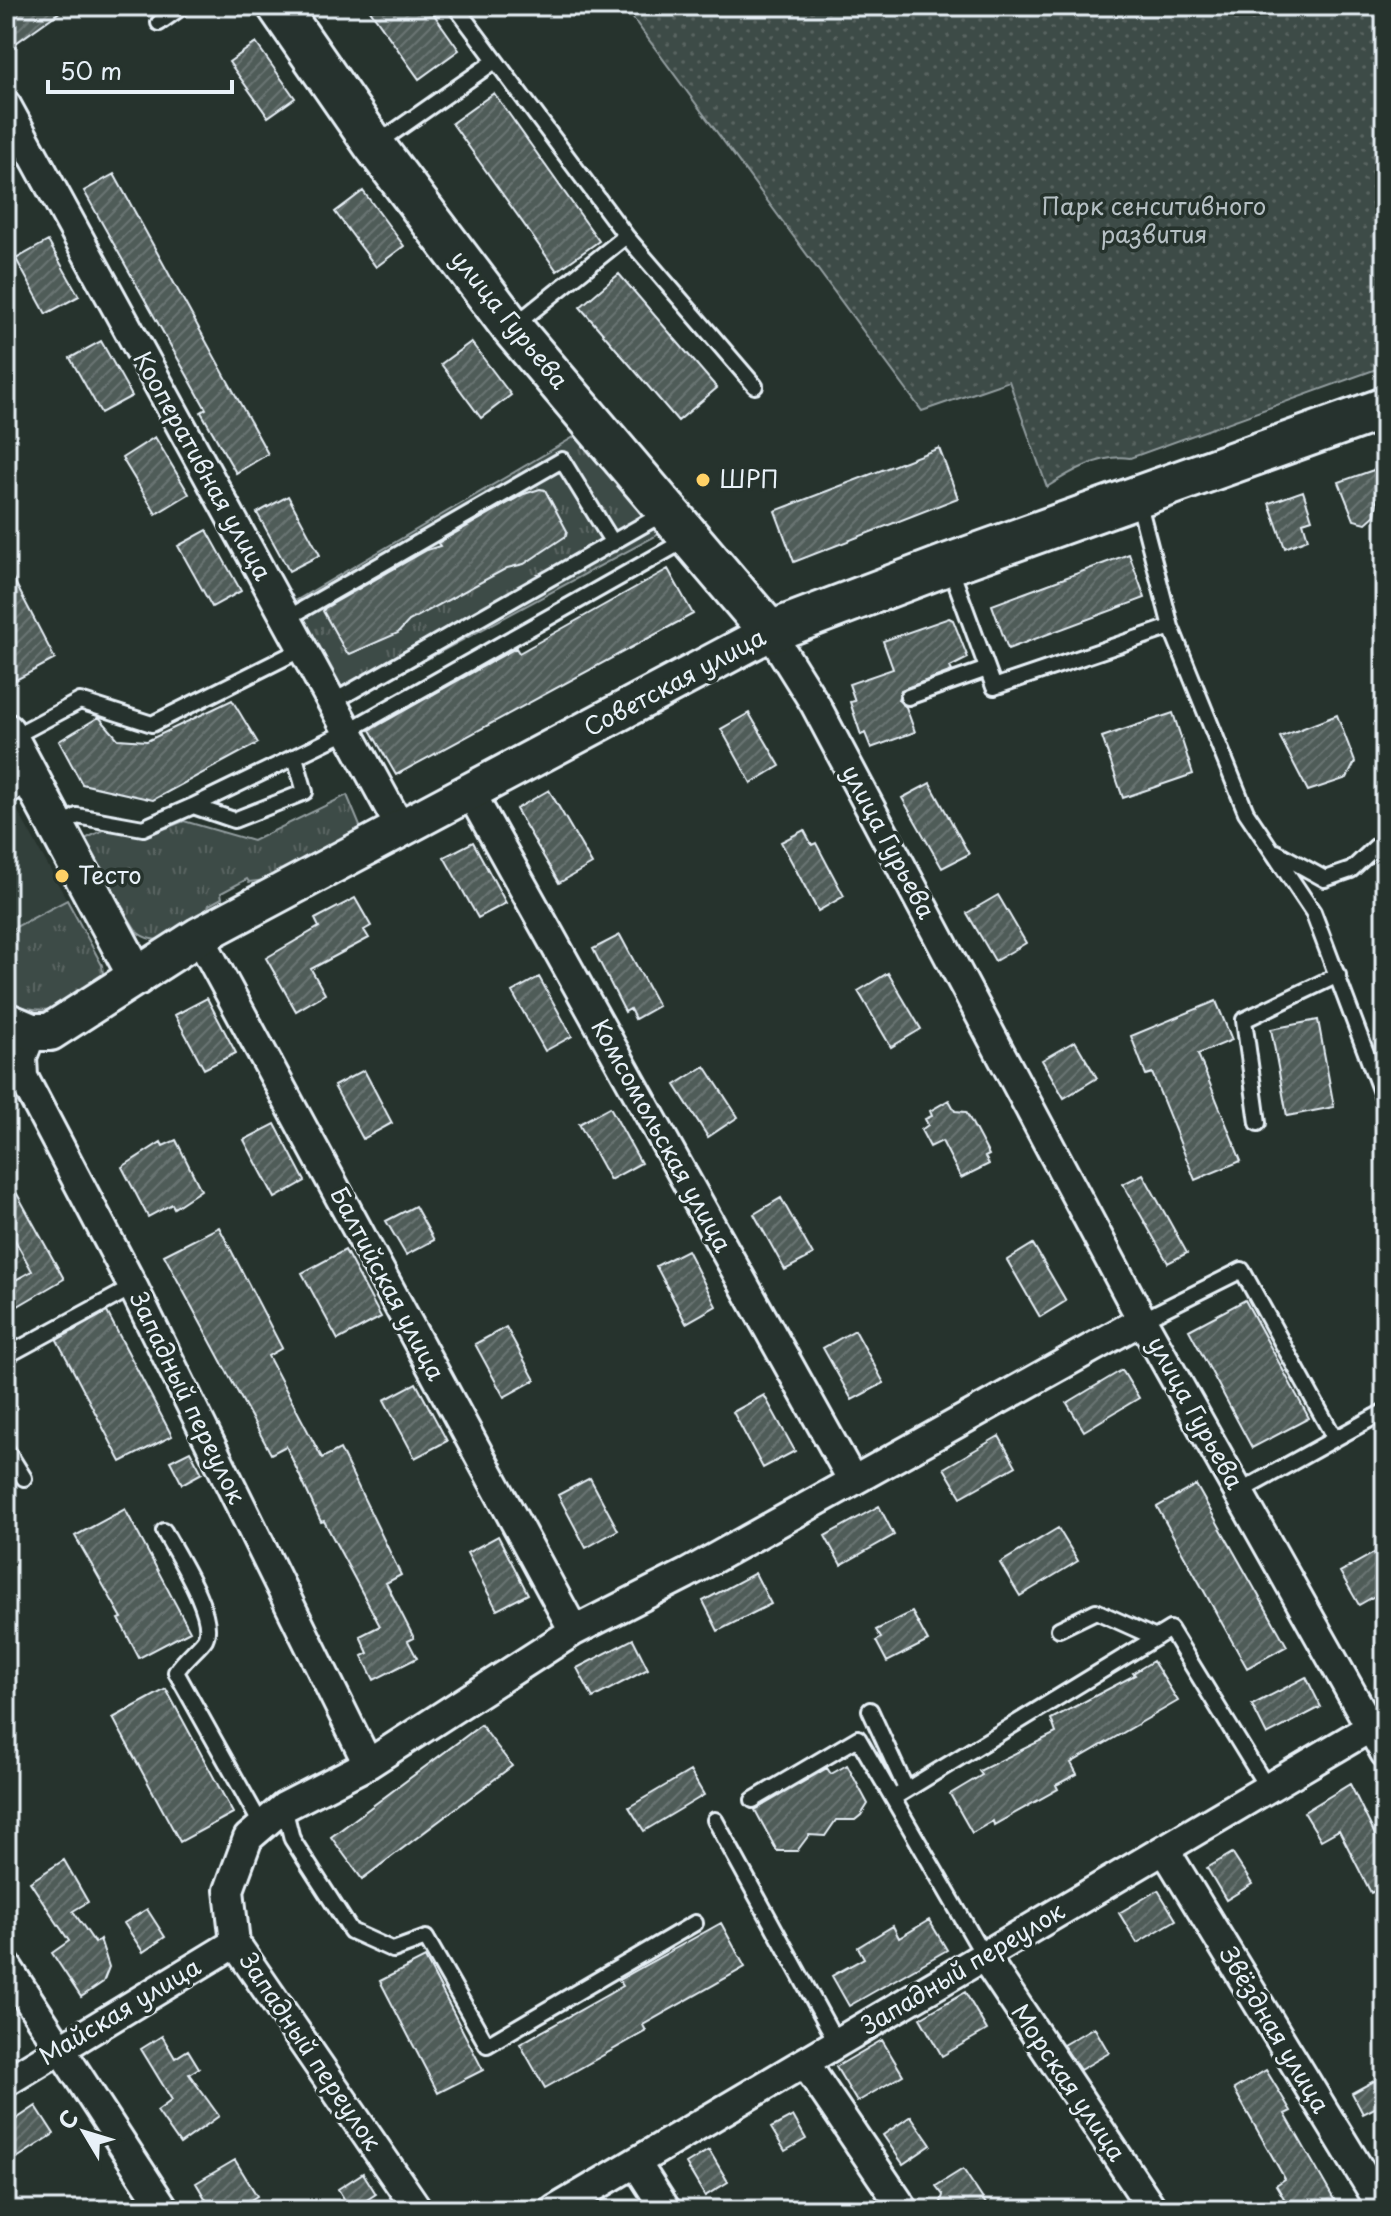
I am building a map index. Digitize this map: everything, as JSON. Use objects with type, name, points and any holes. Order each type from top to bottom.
[{"type":"main road","name":"улица Гурьева","points":[[278,6],[374,145],[512,328],[770,632]]},
{"type":"main road","name":"Советская улица","points":[[770,632],[1137,495],[1385,408]]},
{"type":"street","name":"Кооперативная улица","points":[[6,105],[400,827]]},
{"type":"street","name":"Советская улица","points":[[16,1044],[50,1032],[199,936],[770,632]]},
{"type":"street","name":"улица Гурьева","points":[[770,632],[822,718],[1142,1320],[1385,1753]]},
{"type":"street","points":[[8,735],[18,790],[56,829],[137,977]]},
{"type":"street","name":"Комсомольская улица","points":[[469,790],[853,1481]]},
{"type":"street","name":"Балтийская улица","points":[[199,936],[574,1631]]},
{"type":"street","name":"Западный переулок","points":[[16,1044],[23,1077],[133,1287],[368,1764]]},
{"type":"street","name":"Западный переулок","points":[[418,2210],[235,1943],[229,1890],[248,1838],[284,1807],[368,1764],[574,1631],[686,1574],[1142,1320]]},
{"type":"street","name":"Западный переулок","points":[[555,2210],[1165,1850],[1266,1786],[1371,1727]]},
{"type":"street","name":"Звёздная улица","points":[[1165,1850],[1384,2210]]},
{"type":"street","name":"Майская улица","points":[[6,2082],[235,1943]]},
{"type":"street","name":"Морская улица","points":[[984,1956],[1153,2210]]},
{"type":"street","points":[[6,1965],[165,2210]]},
{"type":"street","points":[[805,2063],[904,2210]]},
{"type":"street","points":[[636,2163],[666,2210]]},
{"type":"lane","points":[[159,23],[183,6]]},
{"type":"lane","points":[[455,6],[495,61],[505,68],[626,236],[755,386]]},
{"type":"lane","points":[[374,145],[495,61]]},
{"type":"lane","points":[[512,328],[626,236]]},
{"type":"lane","points":[[286,619],[562,460],[613,543]]},
{"type":"lane","points":[[1137,495],[1171,627],[1246,812],[1313,912],[1385,1103]]},
{"type":"lane","points":[[331,703],[613,543],[678,525]]},
{"type":"lane","points":[[56,829],[77,816],[143,828],[295,757],[348,731],[678,525]]},
{"type":"lane","points":[[949,564],[994,687],[1171,627]]},
{"type":"lane","points":[[8,735],[80,701],[152,724],[302,649]]},
{"type":"lane","points":[[908,697],[987,669]]},
{"type":"lane","points":[[193,806],[234,820],[305,792],[295,757]]},
{"type":"lane","points":[[1275,852],[1325,879],[1351,870],[1385,838]]},
{"type":"lane","points":[[1258,1123],[1244,1020],[1338,975]]},
{"type":"lane","points":[[1142,1320],[1242,1270],[1335,1439]]},
{"type":"lane","points":[[6,1356],[133,1287]]},
{"type":"lane","points":[[1239,1492],[1385,1411]]},
{"type":"lane","points":[[6,1449],[24,1478]]},
{"type":"lane","points":[[164,1531],[209,1618],[205,1639],[187,1654],[176,1672],[262,1826]]},
{"type":"lane","points":[[1059,1629],[1096,1611],[1156,1638]]},
{"type":"lane","points":[[900,1793],[1170,1629],[1266,1786]]},
{"type":"lane","points":[[870,1710],[900,1793],[984,1956]]},
{"type":"lane","points":[[753,1800],[858,1738],[900,1793]]},
{"type":"lane","points":[[284,1807],[292,1839],[351,1931],[393,1950],[426,1938],[487,2045],[695,1923]]},
{"type":"lane","points":[[715,1820],[837,2043]]},
{"type":"shaded area","points":[[15,806],[67,900],[6,932],[6,811]]},
{"type":"shaded area","points":[[6,1174],[64,1279],[6,1313]]},
{"type":"green space","name":"Парк сенситивного развития","points":[[624,6],[1385,6],[1385,366],[1130,458],[1097,461],[1047,487],[1009,381],[922,411]]},
{"type":"green space","points":[[579,434],[663,532],[344,704],[290,604]]},
{"type":"green space","points":[[347,795],[362,831],[275,879],[249,882],[247,879],[221,893],[222,898],[209,905],[204,919],[163,939],[146,938],[138,933],[79,842],[103,830],[149,835],[184,821],[253,841]]},
{"type":"green space","points":[[67,900],[102,965],[103,974],[98,982],[55,1008],[36,1010],[6,1002],[6,932]]},
{"type":"building","points":[[6,6],[68,6],[6,50]]},
{"type":"building","points":[[367,6],[428,6],[459,50],[419,79]]},
{"type":"building","points":[[256,43],[295,98],[268,117],[229,62]]},
{"type":"building","points":[[494,93],[599,241],[557,271],[452,123]]},
{"type":"building","points":[[114,174],[268,454],[236,473],[201,412],[206,409],[84,191]]},
{"type":"building","points":[[363,191],[404,246],[376,267],[335,212]]},
{"type":"building","points":[[48,241],[79,296],[46,314],[16,259]]},
{"type":"building","points":[[619,274],[717,388],[678,421],[580,307]]},
{"type":"building","points":[[101,341],[132,396],[101,413],[70,358]]},
{"type":"building","points":[[471,342],[511,395],[481,418],[441,364]]},
{"type":"building","points":[[155,437],[189,494],[156,514],[122,458]]},
{"type":"building","points":[[939,448],[958,498],[794,562],[775,511]]},
{"type":"building","points":[[1385,466],[1385,492],[1378,495],[1375,515],[1366,523],[1354,520],[1339,482]]},
{"type":"building","points":[[545,490],[567,531],[566,536],[524,564],[507,568],[409,621],[398,633],[350,654],[346,652],[323,611],[325,608],[427,550],[440,546],[438,543],[524,494]]},
{"type":"building","points":[[1303,491],[1312,519],[1303,522],[1308,539],[1285,548],[1269,503]]},
{"type":"building","points":[[288,496],[320,555],[289,571],[257,513]]},
{"type":"building","points":[[207,530],[241,591],[212,607],[178,546]]},
{"type":"building","points":[[1129,554],[1145,598],[1008,649],[992,605]]},
{"type":"building","points":[[6,565],[55,659],[16,680],[6,660]]},
{"type":"building","points":[[668,569],[693,614],[396,775],[370,730],[516,648],[519,653]]},
{"type":"building","points":[[949,618],[953,620],[968,658],[950,667],[952,671],[901,690],[898,700],[906,707],[915,732],[871,748],[865,733],[861,735],[850,702],[855,701],[849,684],[893,669],[883,641]]},
{"type":"building","points":[[232,700],[258,743],[153,800],[82,784],[59,741],[99,717],[118,739],[147,741]]},
{"type":"building","points":[[749,713],[780,766],[751,783],[721,729]]},
{"type":"building","points":[[1173,713],[1193,774],[1123,798],[1102,737]]},
{"type":"building","points":[[1337,715],[1355,762],[1347,778],[1308,791],[1280,737]]},
{"type":"building","points":[[930,783],[969,854],[942,868],[902,798]]},
{"type":"building","points":[[549,790],[592,864],[559,883],[516,809]]},
{"type":"building","points":[[804,830],[812,845],[816,843],[844,896],[818,911],[781,842]]},
{"type":"building","points":[[473,842],[506,903],[478,918],[444,857]]},
{"type":"building","points":[[998,895],[1026,943],[995,961],[967,913]]},
{"type":"building","points":[[355,898],[371,926],[364,930],[369,938],[311,969],[325,994],[296,1011],[266,958],[319,927],[315,919]]},
{"type":"building","points":[[620,935],[658,1006],[635,1019],[630,1009],[625,1012],[593,949]]},
{"type":"building","points":[[888,973],[921,1029],[891,1047],[858,991]]},
{"type":"building","points":[[539,977],[572,1036],[545,1051],[512,992]]},
{"type":"building","points":[[207,998],[236,1053],[204,1069],[175,1015]]},
{"type":"building","points":[[1216,1001],[1232,1040],[1198,1054],[1241,1161],[1195,1180],[1152,1073],[1146,1075],[1131,1036]]},
{"type":"building","points":[[1318,1020],[1334,1107],[1287,1116],[1271,1029]]},
{"type":"building","points":[[1075,1041],[1097,1078],[1064,1098],[1042,1060]]},
{"type":"building","points":[[705,1066],[738,1117],[708,1137],[675,1085]]},
{"type":"building","points":[[364,1070],[392,1123],[363,1139],[334,1086]]},
{"type":"building","points":[[949,1100],[955,1111],[966,1112],[989,1155],[985,1157],[989,1164],[961,1178],[942,1141],[930,1147],[921,1130],[928,1125],[925,1119],[932,1116],[930,1111]]},
{"type":"building","points":[[610,1107],[641,1163],[610,1180],[579,1124]]},
{"type":"building","points":[[275,1124],[305,1181],[275,1198],[244,1140]]},
{"type":"building","points":[[176,1140],[201,1190],[174,1208],[172,1204],[148,1217],[122,1167],[161,1142],[163,1146]]},
{"type":"building","points":[[6,1174],[64,1279],[6,1313],[6,1285],[32,1271],[6,1224]]},
{"type":"building","points":[[1143,1174],[1187,1253],[1168,1263],[1123,1184]]},
{"type":"building","points":[[781,1198],[813,1255],[785,1270],[754,1214]]},
{"type":"building","points":[[415,1206],[434,1240],[406,1255],[386,1221]]},
{"type":"building","points":[[219,1227],[282,1348],[268,1356],[322,1458],[340,1449],[401,1575],[386,1583],[414,1638],[408,1641],[417,1658],[374,1680],[362,1656],[368,1653],[360,1636],[380,1626],[324,1521],[321,1522],[286,1446],[271,1454],[164,1255]]},
{"type":"building","points":[[1033,1244],[1066,1301],[1040,1317],[1007,1260]]},
{"type":"building","points":[[345,1250],[381,1317],[338,1340],[302,1273]]},
{"type":"building","points":[[687,1250],[716,1306],[686,1323],[656,1266]]},
{"type":"building","points":[[1245,1300],[1309,1418],[1252,1448],[1189,1330]]},
{"type":"building","points":[[107,1312],[172,1436],[121,1462],[57,1340]]},
{"type":"building","points":[[506,1327],[535,1380],[504,1397],[475,1344]]},
{"type":"building","points":[[855,1330],[884,1383],[852,1400],[823,1348]]},
{"type":"building","points":[[1122,1370],[1139,1398],[1084,1431],[1067,1403]]},
{"type":"building","points":[[416,1383],[447,1441],[415,1458],[384,1400]]},
{"type":"building","points":[[764,1395],[795,1451],[763,1468],[733,1412]]},
{"type":"building","points":[[999,1436],[1016,1466],[961,1497],[944,1468]]},
{"type":"building","points":[[190,1451],[202,1473],[182,1484],[170,1461]]},
{"type":"building","points":[[590,1478],[618,1530],[586,1548],[558,1495]]},
{"type":"building","points":[[1196,1485],[1287,1646],[1247,1668],[1157,1507]]},
{"type":"building","points":[[879,1506],[894,1535],[841,1565],[825,1536]]},
{"type":"building","points":[[125,1509],[190,1631],[139,1658],[119,1619],[122,1618],[75,1536]]},
{"type":"building","points":[[1058,1528],[1078,1561],[1020,1596],[1000,1563]]},
{"type":"building","points":[[498,1536],[528,1594],[497,1610],[467,1553]]},
{"type":"building","points":[[1385,1547],[1385,1590],[1359,1605],[1340,1572]]},
{"type":"building","points":[[755,1573],[771,1604],[718,1631],[703,1601]]},
{"type":"building","points":[[912,1612],[928,1641],[887,1662],[876,1641],[881,1638],[876,1630]]},
{"type":"building","points":[[633,1639],[648,1669],[593,1698],[577,1668]]},
{"type":"building","points":[[1153,1661],[1178,1701],[1071,1763],[1077,1774],[1056,1785],[1058,1789],[994,1825],[993,1821],[972,1833],[950,1794],[982,1775],[979,1771],[1056,1733],[1051,1719],[1135,1675],[1133,1673]]},
{"type":"building","points":[[1306,1677],[1321,1707],[1267,1735],[1252,1705]]},
{"type":"building","points":[[166,1689],[233,1813],[180,1842],[113,1718]]},
{"type":"building","points":[[481,1725],[512,1766],[362,1879],[331,1837]]},
{"type":"building","points":[[847,1765],[868,1804],[861,1815],[855,1820],[836,1820],[825,1836],[809,1835],[797,1851],[777,1851],[755,1810],[827,1768],[831,1774]]},
{"type":"building","points":[[690,1771],[704,1795],[644,1831],[629,1807]]},
{"type":"building","points":[[1350,1784],[1385,1855],[1385,1886],[1371,1893],[1339,1830],[1321,1840],[1304,1812]]},
{"type":"building","points":[[1232,1853],[1252,1884],[1226,1900],[1207,1868]]},
{"type":"building","points":[[64,1860],[88,1902],[73,1911],[95,1943],[100,1939],[109,1967],[103,1982],[81,1997],[52,1953],[69,1941],[30,1882]]},
{"type":"building","points":[[1158,1890],[1176,1920],[1137,1943],[1119,1913]]},
{"type":"building","points":[[147,1909],[165,1937],[143,1952],[124,1923]]},
{"type":"building","points":[[929,1920],[947,1950],[849,2006],[832,1976],[864,1958],[858,1947],[893,1926],[899,1938]]},
{"type":"building","points":[[721,1923],[745,1967],[643,2025],[646,2031],[545,2088],[520,2044],[623,1986],[619,1980]]},
{"type":"building","points":[[425,1958],[483,2070],[438,2093],[380,1981]]},
{"type":"building","points":[[965,1992],[987,2030],[942,2056],[920,2018]]},
{"type":"building","points":[[1094,2027],[1109,2053],[1080,2070],[1063,2045]]},
{"type":"building","points":[[162,2036],[175,2058],[188,2050],[199,2068],[189,2074],[219,2116],[180,2144],[157,2111],[172,2100],[141,2049]]},
{"type":"building","points":[[882,2040],[903,2075],[857,2102],[836,2067]]},
{"type":"building","points":[[1266,2070],[1291,2111],[1285,2114],[1340,2210],[1291,2210],[1276,2185],[1285,2179],[1234,2089]]},
{"type":"building","points":[[1385,2075],[1385,2103],[1363,2114],[1352,2093]]},
{"type":"building","points":[[36,2106],[54,2134],[6,2165],[6,2126]]},
{"type":"building","points":[[793,2116],[806,2139],[785,2151],[771,2128]]},
{"type":"building","points":[[911,2116],[931,2145],[903,2164],[883,2135]]},
{"type":"building","points":[[709,2150],[728,2182],[705,2196],[686,2164]]},
{"type":"building","points":[[235,2160],[257,2196],[234,2210],[212,2210],[196,2183]]},
{"type":"building","points":[[963,2169],[990,2210],[939,2210],[943,2195],[936,2186]]},
{"type":"building","points":[[363,2173],[376,2194],[351,2210],[338,2189]]},
{"type":"place","name":"ШРП","points":[[703,480]]},
{"type":"place","name":"Тесто","points":[[62,876]]}]
